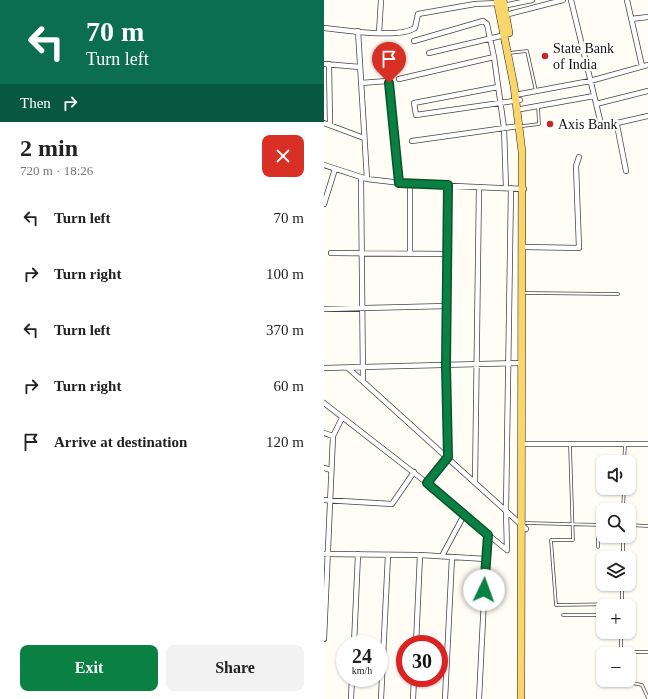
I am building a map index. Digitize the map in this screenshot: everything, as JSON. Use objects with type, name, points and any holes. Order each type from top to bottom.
[{"type":"main road","points":[[500,3],[507,34],[521,126]]},
{"type":"main road","points":[[517,97],[521,109],[526,247],[524,699]]},
{"type":"main road","points":[[524,189],[522,363],[524,444]]},
{"type":"main road","points":[[521,699],[524,526]]},
{"type":"street","points":[[379,33],[381,0]]},
{"type":"street","points":[[324,28],[379,33],[408,32],[415,28],[418,14],[475,4],[532,0]]},
{"type":"street","points":[[503,15],[563,0]]},
{"type":"street","points":[[570,0],[601,124],[604,126],[616,124],[648,116]]},
{"type":"street","points":[[626,0],[642,66]]},
{"type":"street","points":[[631,19],[648,17]]},
{"type":"street","points":[[324,404],[414,472],[507,550],[508,188],[504,128],[494,56],[488,24],[483,21],[414,42]]},
{"type":"street","points":[[358,31],[367,179]]},
{"type":"street","points":[[430,54],[507,34]]},
{"type":"street","points":[[399,79],[494,56]]},
{"type":"street","points":[[330,125],[326,64],[360,67]]},
{"type":"street","points":[[498,87],[414,103],[416,115],[500,104],[536,91],[590,81],[642,66],[648,66]]},
{"type":"street","points":[[361,84],[387,81],[389,83],[399,183]]},
{"type":"street","points":[[596,104],[648,91]]},
{"type":"street","points":[[521,109],[594,96]]},
{"type":"street","points":[[324,123],[364,138]]},
{"type":"street","points":[[616,124],[626,171]]},
{"type":"street","points":[[412,141],[521,126]]},
{"type":"street","points":[[526,247],[579,248],[576,166],[579,157]]},
{"type":"street","points":[[324,165],[361,178],[399,183],[524,189]]},
{"type":"street","points":[[324,204],[334,169]]},
{"type":"street","points":[[361,178],[363,381]]},
{"type":"street","points":[[410,184],[410,254]]},
{"type":"street","points":[[427,483],[448,457],[446,366],[448,185]]},
{"type":"street","points":[[475,482],[479,187]]},
{"type":"street","points":[[331,253],[448,254]]},
{"type":"street","points":[[324,309],[447,306]]},
{"type":"street","points":[[324,368],[522,363]]},
{"type":"street","points":[[348,368],[524,526]]},
{"type":"street","points":[[324,639],[326,554],[333,436],[342,418]]},
{"type":"street","points":[[324,433],[333,436]]},
{"type":"street","points":[[524,444],[648,444]]},
{"type":"street","points":[[324,468],[331,470]]},
{"type":"street","points":[[324,500],[392,504],[414,472]]},
{"type":"street","points":[[442,556],[464,515]]},
{"type":"street","points":[[479,699],[488,535]]},
{"type":"street","points":[[326,554],[420,555],[486,560]]},
{"type":"street","points":[[354,635],[358,554]]},
{"type":"street","points":[[381,699],[388,555]]},
{"type":"street","points":[[416,635],[420,555]]},
{"type":"street","points":[[445,699],[452,557]]},
{"type":"street","points":[[351,699],[352,687]]},
{"type":"street","points":[[413,699],[414,687]]},
{"type":"lane","points":[[510,53],[527,50],[536,91]]},
{"type":"lane","points":[[521,126],[539,124],[538,106]]},
{"type":"lane","points":[[526,294],[618,294]]},
{"type":"lane","points":[[570,444],[573,540],[551,540],[556,605],[596,605]]},
{"type":"lane","points":[[624,445],[624,455]]},
{"type":"lane","points":[[524,526],[596,524]]},
{"type":"lane","points":[[636,525],[648,526]]},
{"type":"lane","points":[[563,615],[596,615]]},
{"type":"lane","points":[[621,639],[621,652],[648,652]]},
{"type":"lane","points":[[636,684],[642,685],[648,698]]},
{"type":"place","name":"State Bank of India","points":[[545,56]]},
{"type":"place","name":"Axis Bank","points":[[550,124]]},
{"type":"route","points":[[389,83],[399,183],[448,185],[446,366],[448,457],[427,483],[488,535],[484,590]]}]
